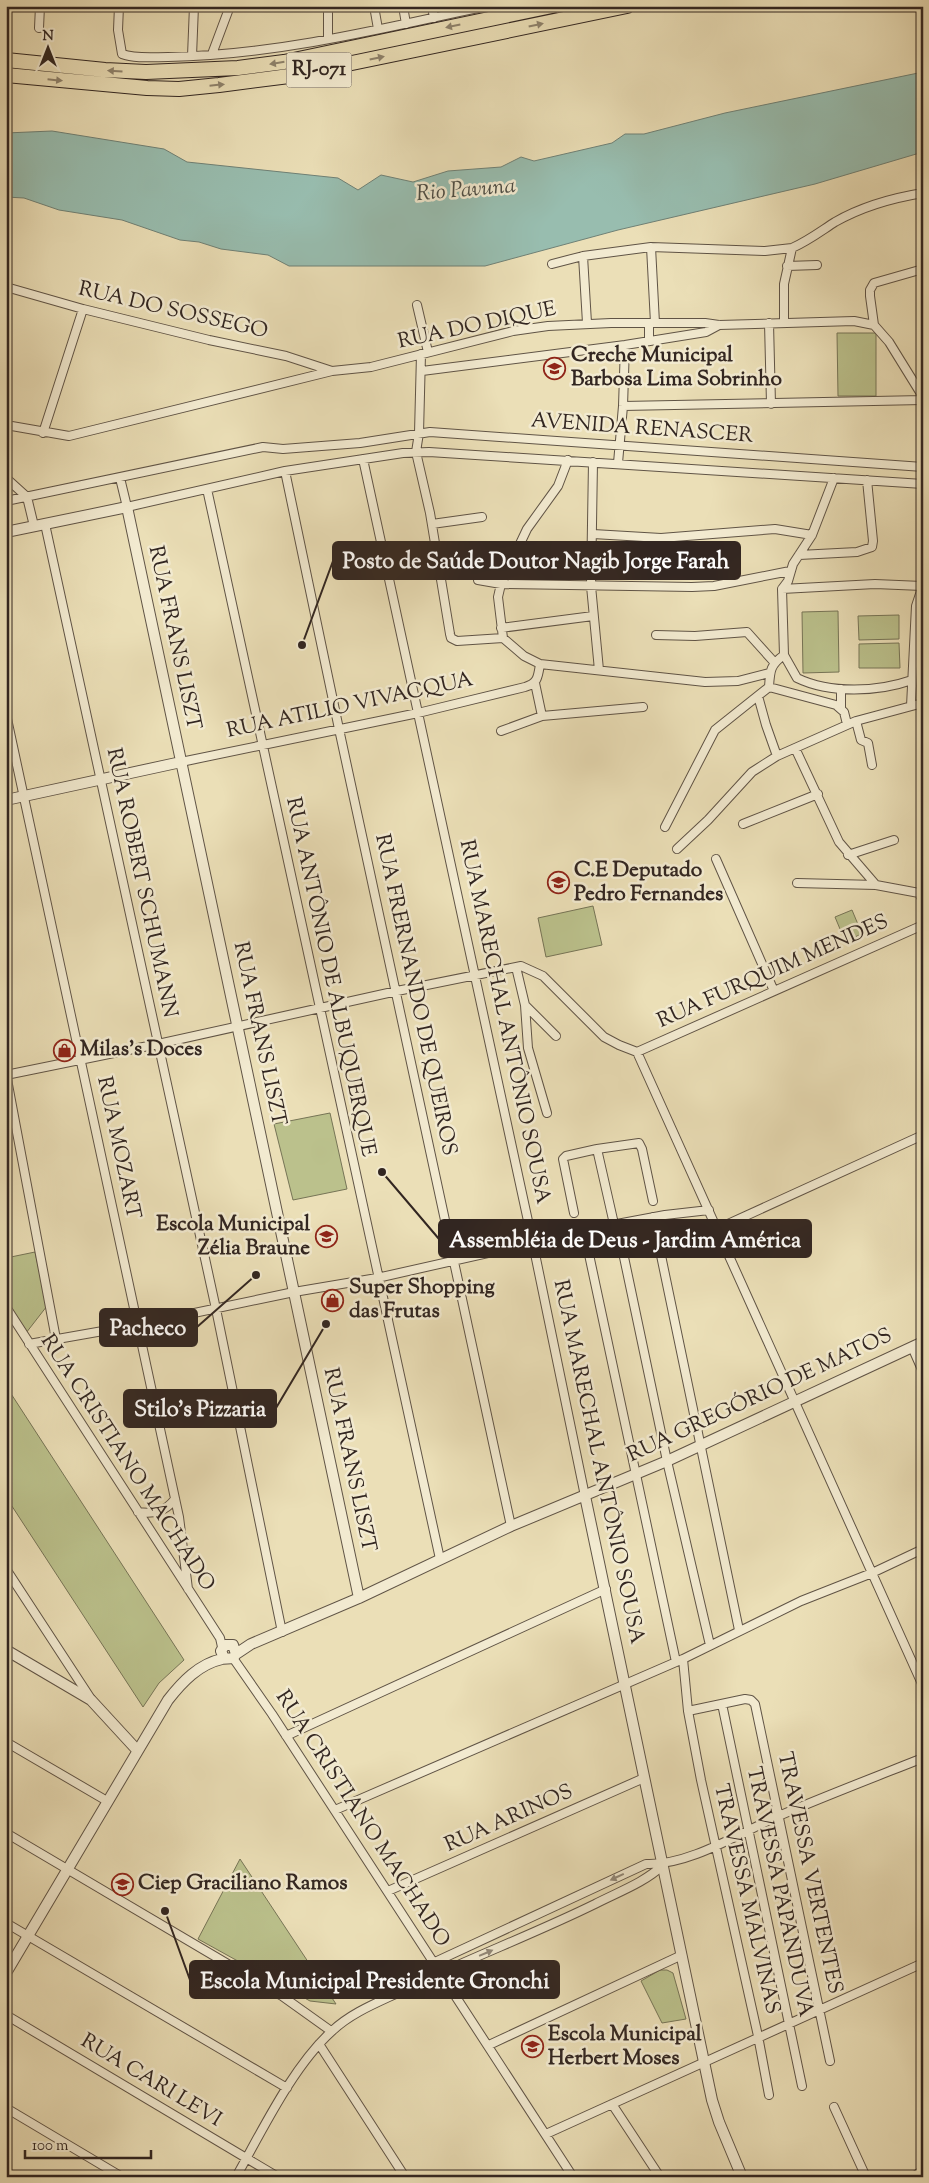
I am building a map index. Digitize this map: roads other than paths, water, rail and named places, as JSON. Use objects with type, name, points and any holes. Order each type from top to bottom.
[{"type":"highway","name":"RJ-071","points":[[6,60],[105,70],[146,72],[238,68],[284,62],[552,6]]},
{"type":"highway","name":"RJ-071","points":[[6,75],[147,88],[179,89],[219,85],[290,76],[627,6]]},
{"type":"street","points":[[39,28],[40,6]]},
{"type":"street","points":[[119,6],[118,30],[122,54],[127,56],[192,56],[272,49],[406,24],[487,6]]},
{"type":"street","points":[[192,56],[194,6]]},
{"type":"street","points":[[212,54],[230,6]]},
{"type":"street","points":[[328,6],[328,38]]},
{"type":"street","points":[[374,6],[378,29]]},
{"type":"street","points":[[403,6],[406,24]]},
{"type":"street","points":[[432,6],[434,18]]},
{"type":"street","points":[[552,264],[583,256],[650,247],[765,251],[792,248],[807,242],[835,222],[867,206],[900,196],[923,193]]},
{"type":"street","points":[[649,341],[652,323],[650,247]]},
{"type":"street","points":[[784,323],[784,284],[792,248]]},
{"type":"street","points":[[583,256],[587,323]]},
{"type":"street","points":[[787,266],[817,265]]},
{"type":"street","points":[[623,406],[772,404],[923,398],[889,342],[874,325],[870,290],[874,283],[923,269]]},
{"type":"street","name":"RUA DO SOSSEGO","points":[[6,287],[83,309],[209,340],[286,356],[332,371]]},
{"type":"street","points":[[417,305],[424,353],[420,433],[416,452],[432,524],[452,638],[457,641],[503,638]]},
{"type":"street","points":[[43,433],[83,309]]},
{"type":"street","name":"RUA DO DIQUE","points":[[6,426],[69,436],[332,371],[371,367],[532,328],[587,323],[705,323],[719,326],[854,321],[874,325]]},
{"type":"street","points":[[769,323],[772,404]]},
{"type":"street","name":"RUA DO DIQUE","points":[[422,371],[624,345],[706,332],[719,326]]},
{"type":"street","points":[[618,463],[623,406],[624,345]]},
{"type":"street","name":"AVENIDA RENASCER","points":[[6,502],[263,447],[282,449],[360,443],[420,433],[619,445],[923,468]]},
{"type":"street","name":"AVENIDA RENASCER","points":[[127,507],[285,471],[416,452],[618,463],[923,484]]},
{"type":"street","name":"RUA MARECHAL ANTÔNIO SOUSA","points":[[363,459],[533,1244],[704,2062],[719,2122],[742,2177]]},
{"type":"street","points":[[568,460],[558,486],[527,529],[501,584],[498,597],[503,638],[524,656],[540,664],[705,682],[738,681],[769,674]]},
{"type":"street","points":[[593,462],[591,586],[598,670]]},
{"type":"street","name":"RUA FRERNANDO DE QUEIROS","points":[[285,471],[511,1526]]},
{"type":"street","points":[[6,478],[27,497]]},
{"type":"street","name":"RUA FRANS LISZT","points":[[120,478],[359,1598]]},
{"type":"street","points":[[834,478],[812,535],[790,571],[788,581],[782,588],[784,655],[797,678],[814,684],[841,689],[900,684],[912,680]]},
{"type":"street","points":[[799,555],[857,552],[872,546],[867,480]]},
{"type":"street","name":"RUA ANTÔNIO DE ALBUQUERQUE","points":[[207,489],[377,1278],[440,1559]]},
{"type":"street","name":"RUA ROBERT SCHUMANN","points":[[27,497],[39,525],[100,779],[216,1309],[282,1632]]},
{"type":"street","points":[[6,532],[127,507]]},
{"type":"street","points":[[432,524],[482,517]]},
{"type":"street","points":[[593,534],[661,538],[775,530],[812,535]]},
{"type":"street","points":[[477,553],[478,580],[501,584],[679,588],[714,586],[790,571]]},
{"type":"street","points":[[782,588],[875,584],[922,586],[916,606],[911,706]]},
{"type":"street","points":[[501,628],[593,616]]},
{"type":"street","points":[[656,635],[703,636],[747,632],[774,662]]},
{"type":"street","points":[[769,687],[769,674],[774,662],[784,655]]},
{"type":"street","points":[[540,664],[535,683],[542,716]]},
{"type":"street","name":"RUA ATILIO VIVACQUA","points":[[6,800],[262,744],[418,713],[535,683]]},
{"type":"street","points":[[769,687],[841,708]]},
{"type":"street","points":[[664,827],[715,730],[769,687]]},
{"type":"street","points":[[841,689],[841,708],[847,724]]},
{"type":"street","points":[[758,696],[777,756]]},
{"type":"street","points":[[677,849],[708,820],[752,772],[777,756],[847,724],[923,703]]},
{"type":"street","points":[[501,730],[542,716],[643,707]]},
{"type":"street","name":"RUA MOZART","points":[[6,714],[82,1059],[174,1499],[188,1590]]},
{"type":"street","points":[[856,721],[861,740],[868,743],[872,765]]},
{"type":"street","points":[[795,748],[839,842],[848,855],[876,885]]},
{"type":"street","points":[[743,824],[818,794]]},
{"type":"street","points":[[848,855],[894,840]]},
{"type":"street","points":[[716,859],[774,991]]},
{"type":"street","points":[[797,884],[876,885],[919,893],[923,901]]},
{"type":"street","name":"RUA FURQUIM MENDES","points":[[637,1052],[923,925]]},
{"type":"street","points":[[516,967],[525,1005],[528,1048],[547,1113]]},
{"type":"street","points":[[56,1339],[6,1074],[158,1044],[474,974],[516,967],[529,969],[544,976],[604,1036],[619,1046],[637,1052],[923,1686]]},
{"type":"street","points":[[525,1005],[556,1036]]},
{"type":"street","points":[[718,1229],[923,1135]]},
{"type":"street","points":[[574,1213],[562,1159],[566,1156],[639,1143],[642,1149],[653,1201]]},
{"type":"street","points":[[597,1150],[616,1224],[667,1461],[710,1645]]},
{"type":"street","points":[[29,1344],[137,1325],[294,1292],[377,1278],[616,1224],[709,1210]]},
{"type":"street","points":[[653,1217],[740,1630]]},
{"type":"street","name":"TRAVESSA MALVINAS","points":[[584,1231],[679,1660],[688,1711],[769,2095]]},
{"type":"street","name":"RUA CRISTIANO MACHADO","points":[[6,1307],[188,1590],[435,1962],[573,2177]]},
{"type":"street","name":"RUA GREGÓRIO DE MATOS","points":[[6,1973],[137,1750],[176,1691],[194,1673],[227,1649],[251,1644],[282,1632],[511,1526],[667,1461],[923,1342]]},
{"type":"street","points":[[912,1348],[923,1372]]},
{"type":"street","points":[[138,1512],[162,1511],[174,1499]]},
{"type":"street","points":[[335,1810],[626,1684],[824,1591],[872,1573],[923,1549]]},
{"type":"street","points":[[6,1569],[91,1700],[137,1750]]},
{"type":"street","points":[[286,1736],[606,1589]]},
{"type":"street","points":[[6,1650],[91,1700]]},
{"type":"street","name":"TRAVESSA VERTENTES","points":[[722,1704],[745,1699],[751,1700],[755,1704],[830,2062]]},
{"type":"street","points":[[688,1711],[722,1704]]},
{"type":"street","name":"TRAVESSA PAPANDUVA","points":[[722,1704],[802,2086]]},
{"type":"street","points":[[6,1742],[107,1801]]},
{"type":"street","points":[[236,2177],[287,2088],[319,2044],[331,2031],[364,2009],[441,1972],[558,1922],[650,1877],[663,1865],[716,1845],[779,1816],[923,1758]]},
{"type":"street","name":"RUA ARINOS","points":[[388,1891],[644,1778]]},
{"type":"street","points":[[6,1833],[282,1996],[331,2031]]},
{"type":"street","points":[[435,1962],[646,1864],[663,1865]]},
{"type":"street","points":[[552,1908],[558,1922]]},
{"type":"street","points":[[6,1923],[287,2088]]},
{"type":"street","points":[[489,2045],[682,1955]]},
{"type":"street","points":[[546,2134],[758,2036],[820,2011],[923,1963]]},
{"type":"street","name":"RUA CARI LEVI","points":[[6,2015],[278,2177]]},
{"type":"street","points":[[319,2044],[405,2177]]},
{"type":"street","points":[[612,2104],[660,2177]]},
{"type":"street","points":[[834,2107],[866,2177]]},
{"type":"street","points":[[6,2108],[122,2177]]},
{"type":"street","points":[[913,2177],[923,2170]]},
{"type":"water","name":"Rio Pavuna","points":[[923,72],[923,152],[815,184],[618,230],[485,266],[289,266],[268,255],[221,249],[199,242],[180,240],[122,220],[59,210],[24,198],[6,197],[6,133],[52,131],[164,149],[187,162],[338,178],[358,190],[381,175],[413,182],[448,171],[501,167],[521,157],[534,161],[612,143],[625,134],[644,134],[725,113]]},
{"type":"place","name":"Creche Municipal Barbosa Lima Sobrinho","points":[[555,368]]},
{"type":"place","name":"Posto de Saúde Doutor Nagib Jorge Farah","points":[[302,645]]},
{"type":"place","name":"C.E Deputado Pedro Fernandes","points":[[558,883]]},
{"type":"place","name":"Milas's Doces","points":[[64,1050]]},
{"type":"place","name":"Assembléia de Deus - Jardim América","points":[[382,1172]]},
{"type":"place","name":"Escola Municipal Zélia Braune","points":[[326,1237]]},
{"type":"place","name":"Pacheco","points":[[256,1275]]},
{"type":"place","name":"Super Shopping das Frutas","points":[[333,1300]]},
{"type":"place","name":"Stilo's Pizzaria","points":[[326,1324]]},
{"type":"place","name":"Ciep Graciliano Ramos","points":[[122,1884]]},
{"type":"place","name":"Escola Municipal Presidente Gronchi","points":[[165,1911]]},
{"type":"place","name":"Escola Municipal Herbert Moses","points":[[532,2047]]}]
